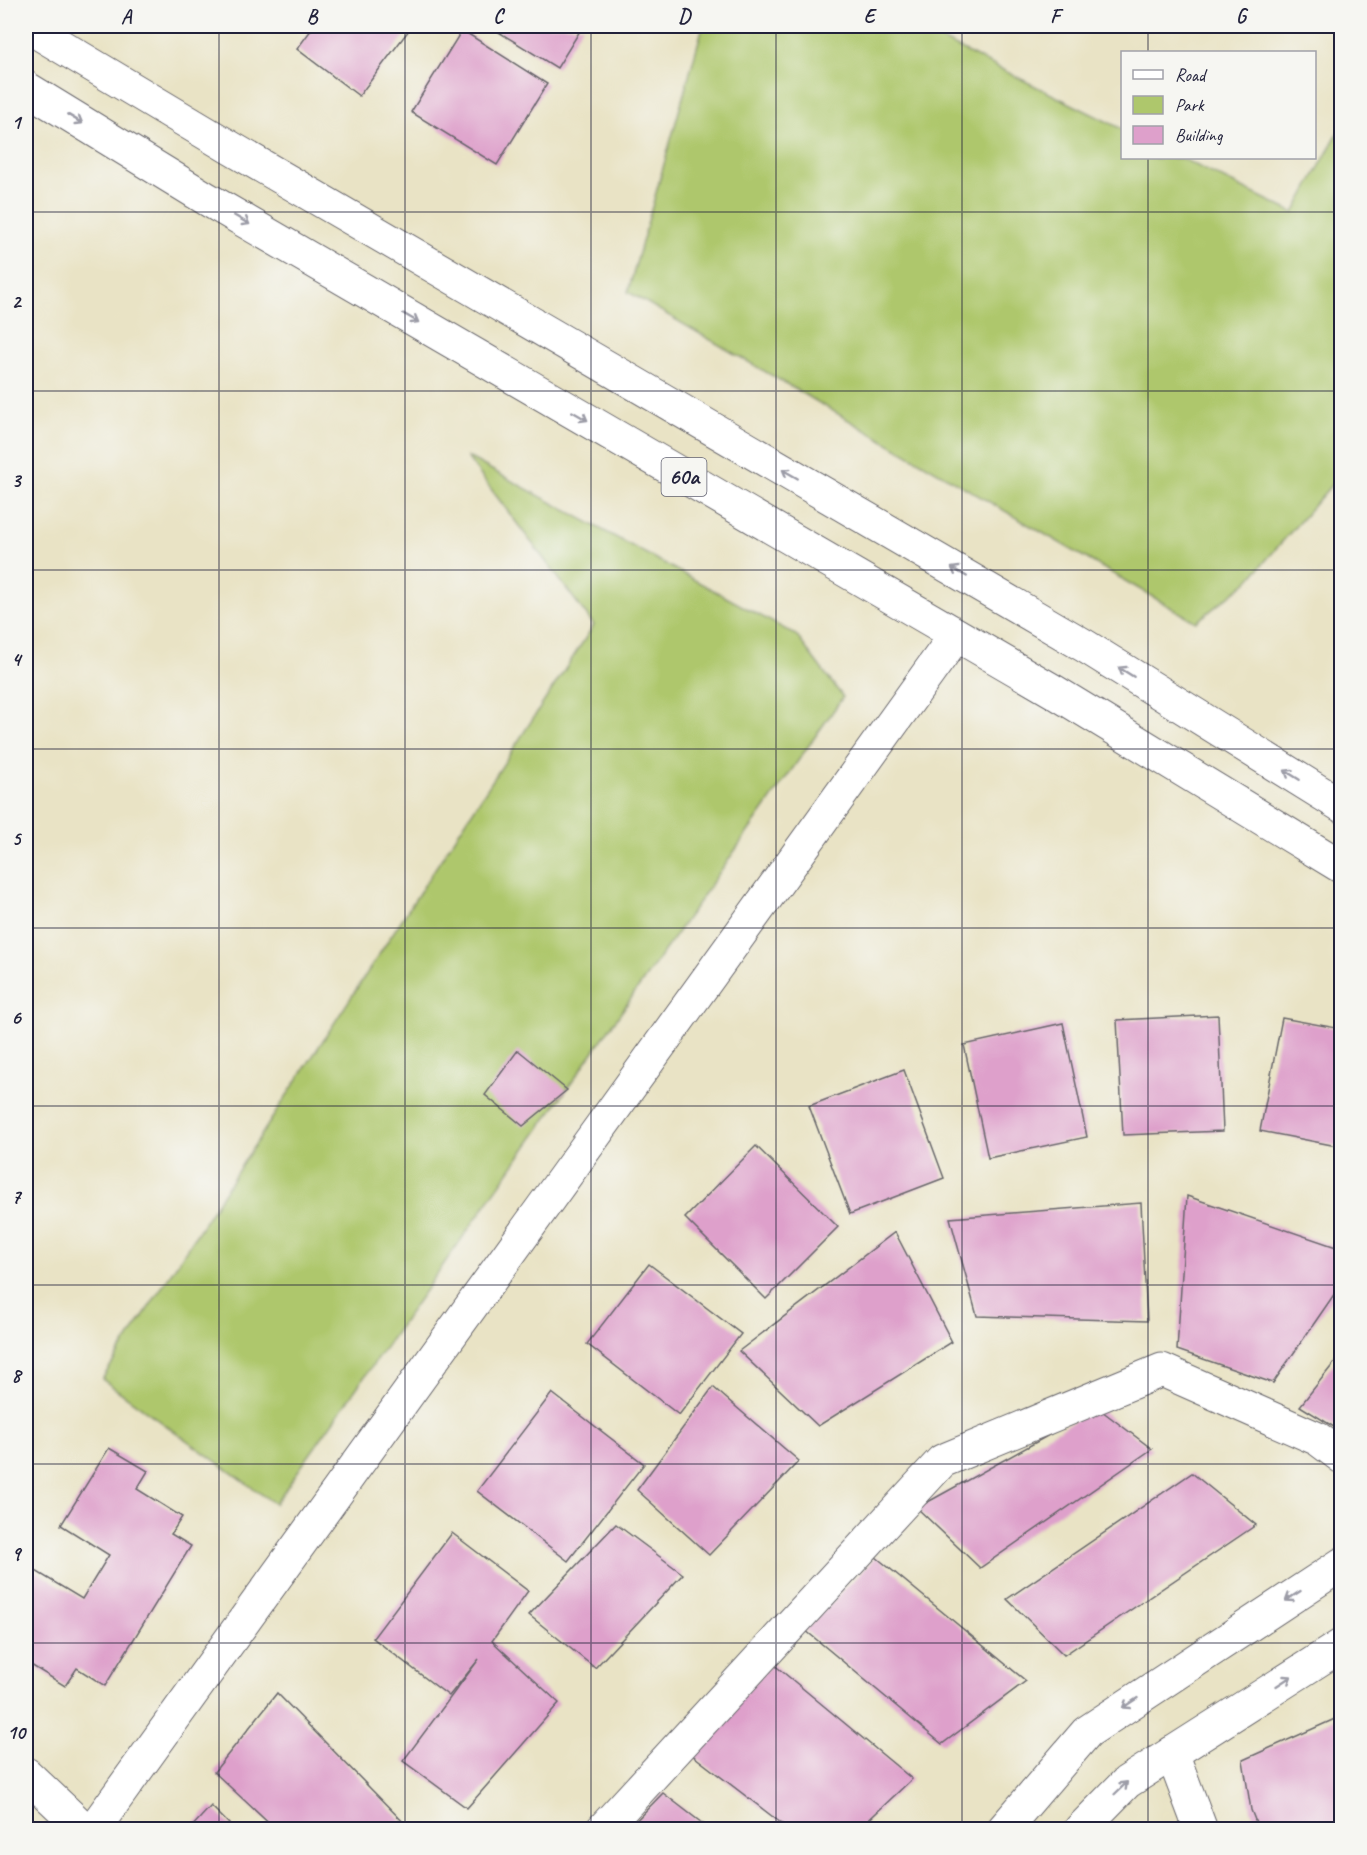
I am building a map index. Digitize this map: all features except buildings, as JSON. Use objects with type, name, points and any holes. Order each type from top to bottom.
[{"type":"street","name":"60a","points":[[27,26],[241,154],[1085,646],[1341,806]]},
{"type":"street","name":"60a","points":[[26,88],[207,199],[956,635],[1341,867]]},
{"type":"street","points":[[93,1830],[956,635]]},
{"type":"street","points":[[602,1830],[942,1461],[1162,1370],[1318,1439],[1341,1457]]},
{"type":"street","points":[[1003,1830],[1087,1732],[1341,1564]]},
{"type":"street","points":[[1080,1830],[1127,1782],[1341,1645]]},
{"type":"street","points":[[1172,1753],[1201,1830]]},
{"type":"street","points":[[26,1774],[85,1830]]},
{"type":"green space","points":[[703,26],[914,26],[1121,129],[1121,159],[1183,159],[1294,213],[1341,127],[1341,474],[1248,581],[1196,622],[628,292]]},
{"type":"green space","points":[[466,456],[796,635],[843,697],[275,1504],[102,1379],[594,625]]}]
